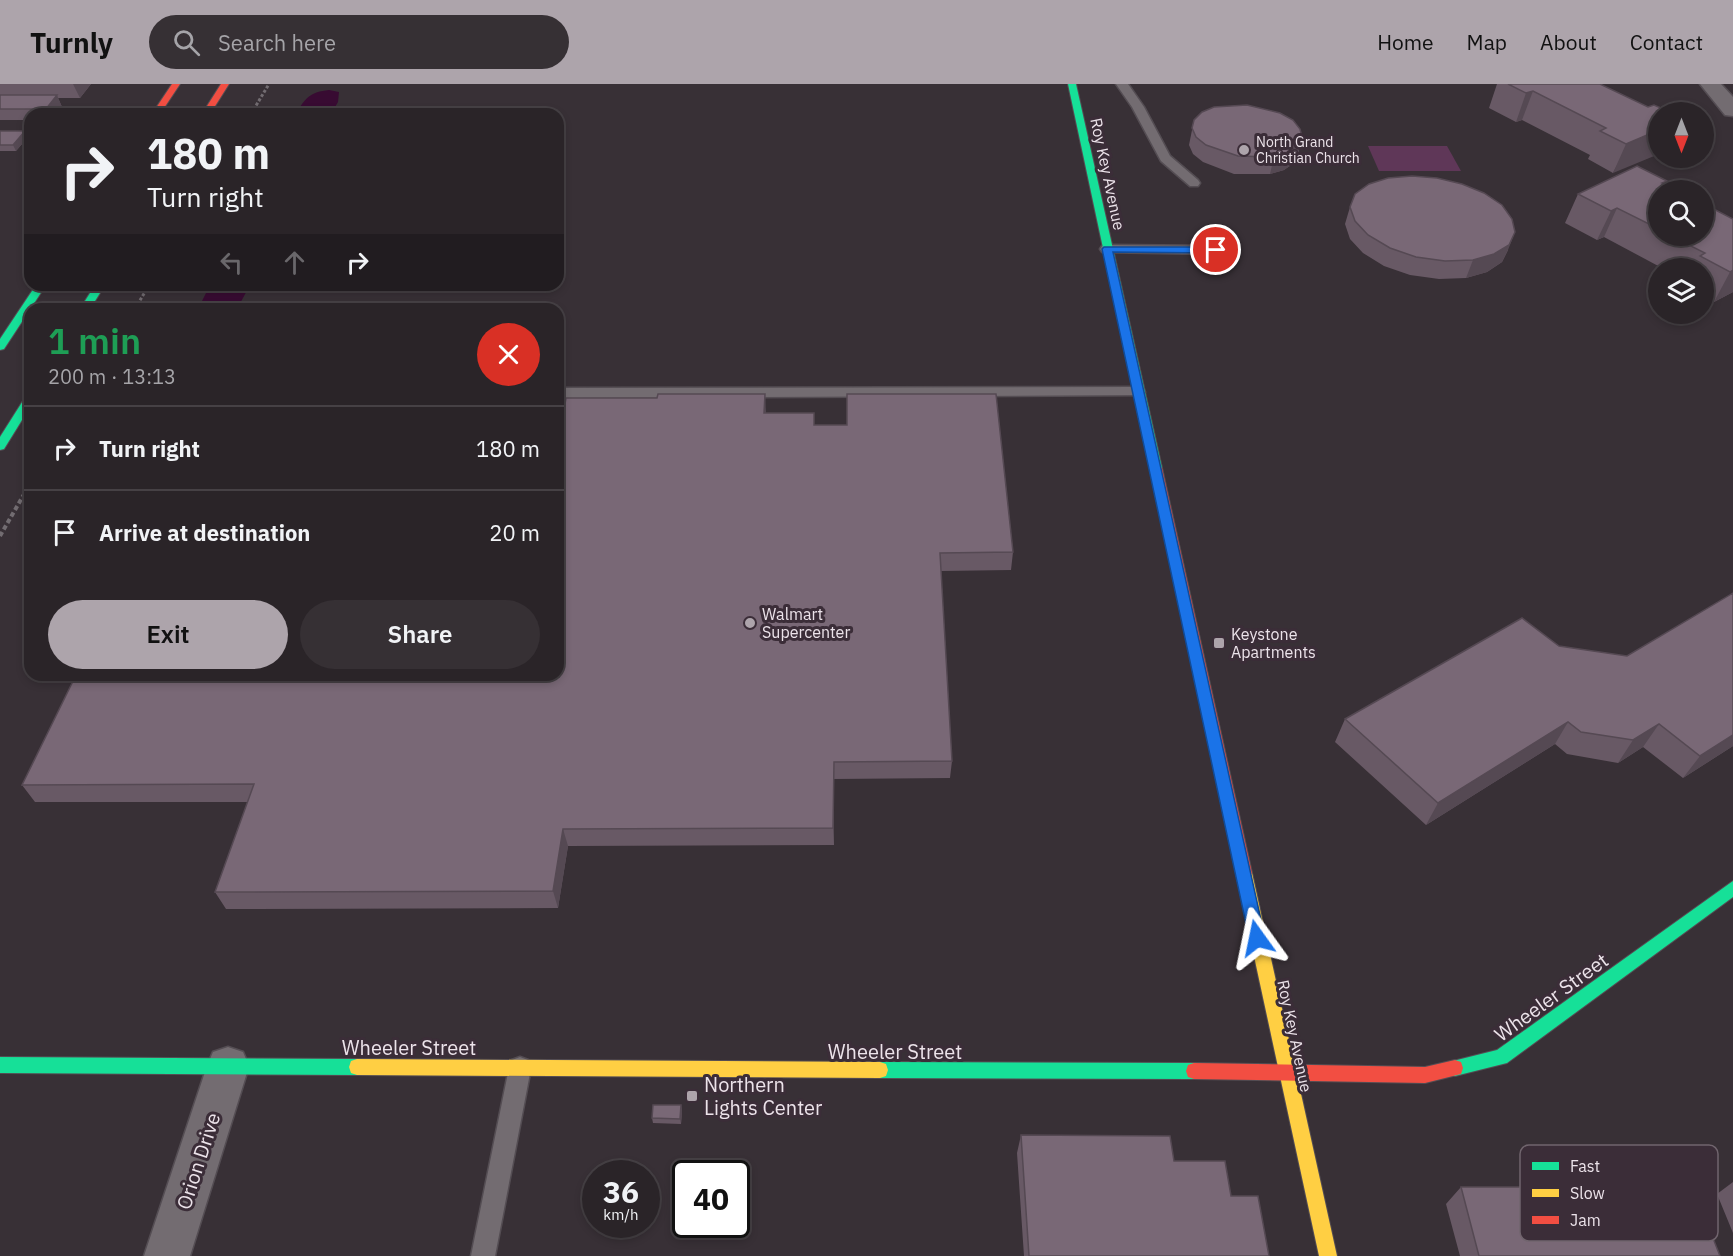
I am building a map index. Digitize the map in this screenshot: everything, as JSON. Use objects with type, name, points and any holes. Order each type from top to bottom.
[{"type":"street","points":[[160,108],[176,84]]},
{"type":"street","points":[[210,108],[225,84]]},
{"type":"street","name":"Roy Key Avenue","points":[[1072,84],[1328,1256]]},
{"type":"street","points":[[1710,84],[1733,110]]},
{"type":"street","points":[[0,347],[24,311]]},
{"type":"street","points":[[0,446],[24,408]]},
{"type":"street","name":"Wheeler Street","points":[[0,1065],[1286,1072],[1425,1075],[1501,1058],[1733,888]]},
{"type":"street","name":"Orion Drive","points":[[167,1256],[228,1066]]},
{"type":"lane","points":[[1122,84],[1138,107],[1165,158],[1194,183]]},
{"type":"lane","points":[[1107,249],[1216,250]]},
{"type":"lane","points":[[564,393],[1138,392]]},
{"type":"lane","points":[[483,1256],[520,1068]]},
{"type":"path","points":[[255,108],[269,84]]},
{"type":"path","points":[[0,536],[24,494]]},
{"type":"shaded area","points":[[329,90],[339,92],[334,108],[300,108],[317,92]]},
{"type":"shaded area","points":[[1368,146],[1447,146],[1461,171],[1379,171]]},
{"type":"shaded area","points":[[207,291],[247,291],[240,303],[201,303]]},
{"type":"building","points":[[1508,84],[1600,84],[1648,107],[1648,135],[1626,144],[1600,131],[1606,128],[1533,91],[1526,93]]},
{"type":"building","points":[[0,95],[57,95],[47,108],[0,109]]},
{"type":"building","points":[[1247,105],[1280,113],[1293,120],[1300,129],[1302,137],[1298,146],[1274,157],[1238,156],[1206,145],[1196,137],[1192,128],[1194,120],[1202,112],[1214,107]]},
{"type":"building","points":[[0,131],[24,131],[13,145],[0,145]]},
{"type":"building","points":[[1637,166],[1665,180],[1648,180],[1648,224],[1617,208],[1611,211],[1578,194]]},
{"type":"building","points":[[1412,176],[1437,178],[1462,184],[1484,193],[1502,205],[1512,219],[1515,232],[1509,245],[1494,254],[1473,260],[1445,261],[1416,257],[1390,248],[1368,235],[1355,221],[1350,207],[1355,194],[1369,184],[1388,178]]},
{"type":"building","points":[[1714,209],[1733,219],[1733,270],[1730,272],[1714,263],[1714,258],[1700,256],[1705,253],[1691,246],[1714,246]]},
{"type":"building","name":"Walmart Supercenter","points":[[658,394],[765,394],[764,413],[814,413],[814,425],[847,425],[847,394],[996,394],[1013,552],[940,553],[952,761],[834,762],[833,828],[563,829],[553,891],[215,892],[254,784],[22,785],[73,681],[564,681],[564,410],[566,398],[657,398]]},
{"type":"building","points":[[1733,593],[1733,735],[1700,756],[1659,724],[1633,740],[1581,732],[1568,722],[1438,803],[1345,719],[1522,618],[1559,646],[1627,656]]},
{"type":"building","points":[[653,1105],[681,1105],[680,1119],[652,1118]]},
{"type":"building","points":[[1021,1135],[1170,1136],[1174,1161],[1225,1161],[1231,1196],[1258,1196],[1269,1256],[1029,1256]]},
{"type":"building","points":[[1461,1187],[1520,1187],[1520,1241],[1714,1241],[1720,1256],[1479,1256]]},
{"type":"traffic: fast","points":[[1072,84],[1156,468]]},
{"type":"traffic: fast","points":[[29,303],[37,291]]},
{"type":"traffic: fast","points":[[89,303],[96,291]]},
{"type":"traffic: fast","points":[[0,347],[24,311]]},
{"type":"traffic: fast","points":[[0,446],[24,408]]},
{"type":"traffic: fast","points":[[1455,1068],[1501,1057],[1733,888]]},
{"type":"traffic: fast","points":[[0,1065],[357,1067]]},
{"type":"traffic: fast","points":[[880,1070],[1194,1071]]},
{"type":"traffic: slow","points":[[1244,873],[1328,1256]]},
{"type":"traffic: slow","points":[[357,1067],[880,1070]]},
{"type":"traffic: jam","points":[[160,108],[176,84]]},
{"type":"traffic: jam","points":[[210,108],[225,84]]},
{"type":"traffic: jam","points":[[1156,468],[1244,873]]},
{"type":"traffic: jam","points":[[1194,1071],[1425,1075],[1455,1068]]},
{"type":"place","name":"North Grand Christian Church","points":[[1244,150]]},
{"type":"place","name":"Walmart Supercenter","points":[[750,623]]},
{"type":"place","name":"Keystone Apartments","points":[[1219,643]]},
{"type":"place","name":"Northern Lights Center","points":[[692,1096]]},
{"type":"route","points":[[1216,250],[1107,249],[1257,938]]}]
